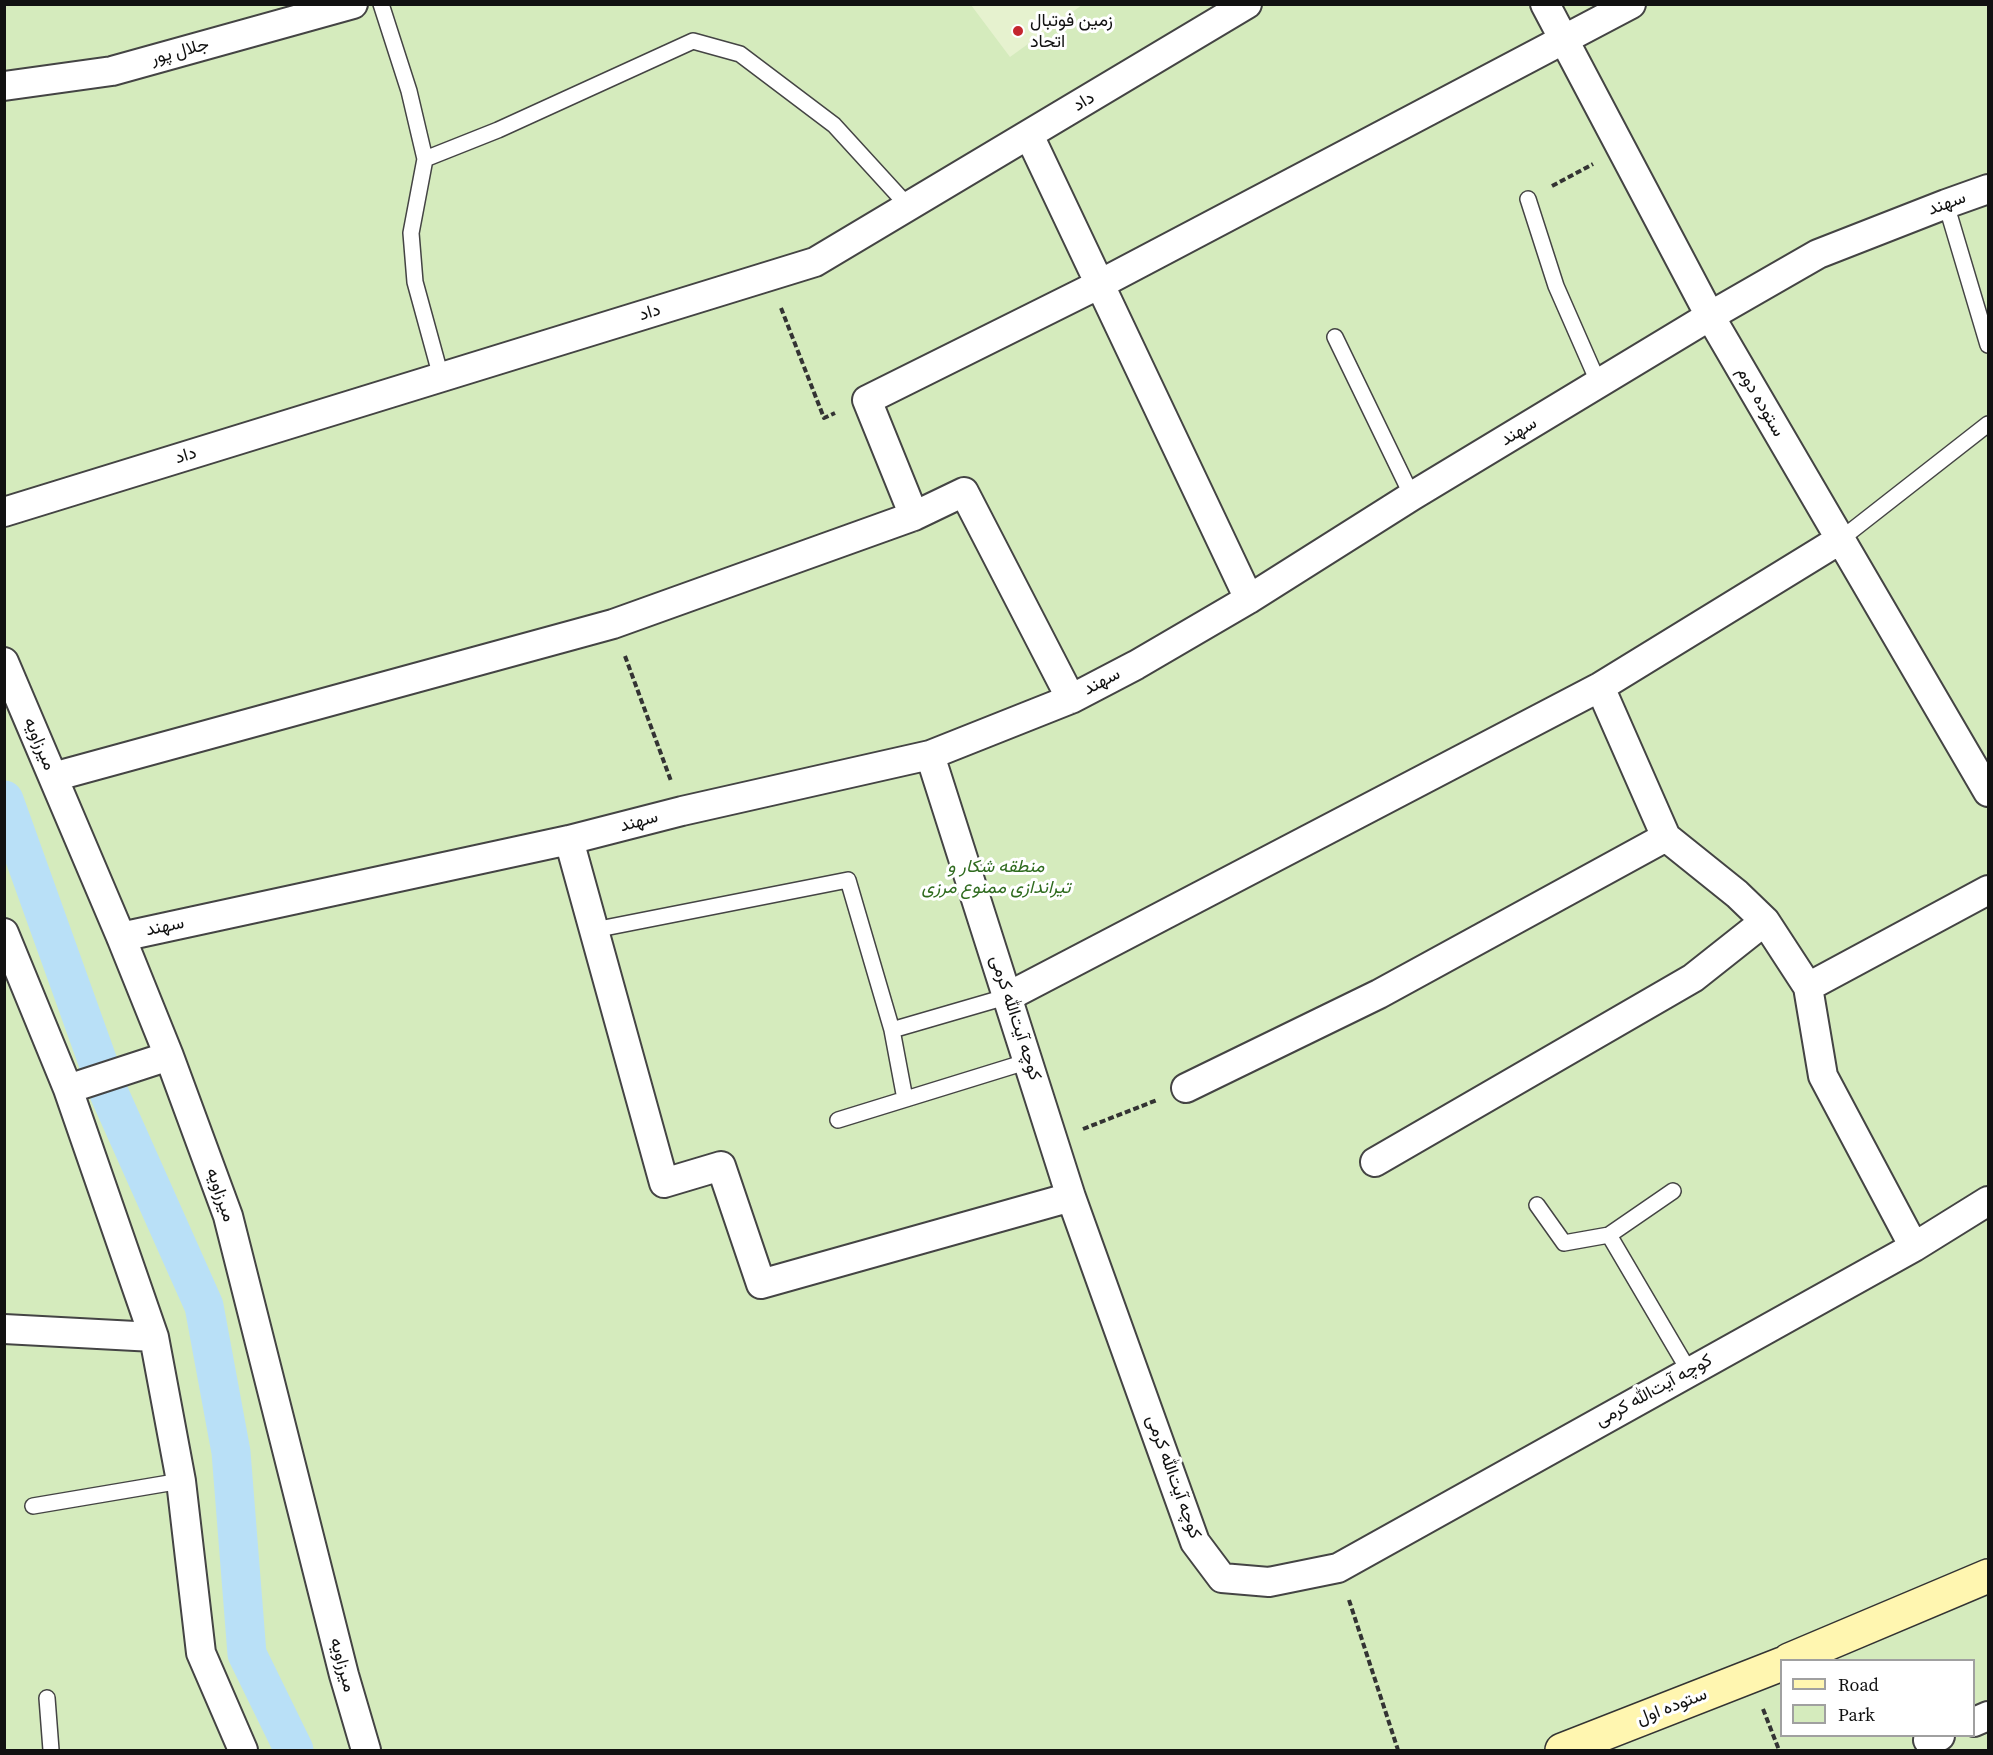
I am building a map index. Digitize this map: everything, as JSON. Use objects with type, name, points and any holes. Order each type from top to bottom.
[{"type":"street","name":"جلال پور","points":[[4,86],[112,71],[353,4]]},
{"type":"street","name":"داد","points":[[4,512],[815,262],[1247,4]]},
{"type":"street","name":"ستوده دوم","points":[[1545,4],[1710,316],[1989,792]]},
{"type":"street","points":[[914,516],[867,400],[1100,284],[1631,4]]},
{"type":"street","points":[[1029,135],[1249,599]]},
{"type":"street","name":"سهند","points":[[121,937],[569,840],[682,811],[930,755],[1071,699],[1136,665],[1249,599],[1412,496],[1710,316],[1818,254],[1989,189]]},
{"type":"street","points":[[53,777],[613,624],[914,516],[964,492],[1071,699]]},
{"type":"street","points":[[1009,996],[1600,687],[1841,539]]},
{"type":"street","name":"میرزاویه","points":[[4,662],[121,937],[169,1056],[228,1216],[344,1675],[366,1750]]},
{"type":"street","points":[[1600,687],[1666,837],[1737,894],[1765,921],[1808,987],[1823,1076],[1914,1247]]},
{"type":"street","name":"کوچه آیت‌الله کرمی","points":[[930,755],[1009,996],[1071,1197],[1195,1542],[1222,1578],[1269,1582],[1338,1568],[1914,1247],[1989,1201]]},
{"type":"street","points":[[1186,1088],[1378,994],[1666,837]]},
{"type":"street","points":[[569,840],[664,1183],[721,1166],[761,1284],[1071,1197]]},
{"type":"street","points":[[1808,987],[1989,890]]},
{"type":"street","points":[[1375,1162],[1693,978],[1765,921]]},
{"type":"street","points":[[4,933],[76,1086],[154,1336],[181,1482],[201,1653],[243,1750]]},
{"type":"street","points":[[76,1086],[169,1056]]},
{"type":"street","points":[[4,1329],[154,1336]]},
{"type":"street","points":[[1791,1659],[1989,1576]]},
{"type":"street","name":"ستوده اول","points":[[1562,1750],[1780,1665]]},
{"type":"street","points":[[1975,1722],[1989,1716]]},
{"type":"lane","points":[[381,4],[409,92],[425,159],[411,233],[415,282],[441,377]]},
{"type":"lane","points":[[425,159],[498,130],[693,41],[740,54],[834,125],[908,206]]},
{"type":"lane","points":[[1528,199],[1556,286],[1599,384]]},
{"type":"lane","points":[[1946,204],[1989,345]]},
{"type":"lane","points":[[1335,337],[1412,496]]},
{"type":"lane","points":[[1841,539],[1989,424]]},
{"type":"lane","points":[[594,930],[848,880],[892,1030],[905,1099]]},
{"type":"lane","points":[[892,1030],[1009,996]]},
{"type":"lane","points":[[838,1120],[1029,1061]]},
{"type":"lane","points":[[1537,1204],[1564,1243],[1609,1235],[1673,1191]]},
{"type":"lane","points":[[1609,1235],[1689,1371]]},
{"type":"lane","points":[[33,1506],[181,1482]]},
{"type":"lane","points":[[46,1698],[51,1750]]},
{"type":"path","points":[[1528,199],[1623,149]]},
{"type":"path","points":[[768,276],[824,418],[867,400]]},
{"type":"path","points":[[613,624],[682,811]]},
{"type":"path","points":[[1054,1141],[1186,1088]]},
{"type":"path","points":[[1338,1568],[1398,1750]]},
{"type":"path","points":[[1750,1677],[1779,1750]]},
{"type":"green space","name":"منطقه شکار و تیراندازی ممنوع مرزی","points":[[5,5],[1988,5],[1988,1750],[5,1750]]},
{"type":"green space","name":"زمین فوتبال اتحاد","points":[[971,5],[1082,5],[1010,57]]},
{"type":"waterway","points":[[4,800],[109,1093],[204,1306],[231,1452],[247,1654],[294,1750]]},
{"type":"place","name":"زمین فوتبال اتحاد","points":[[1018,31]]}]
